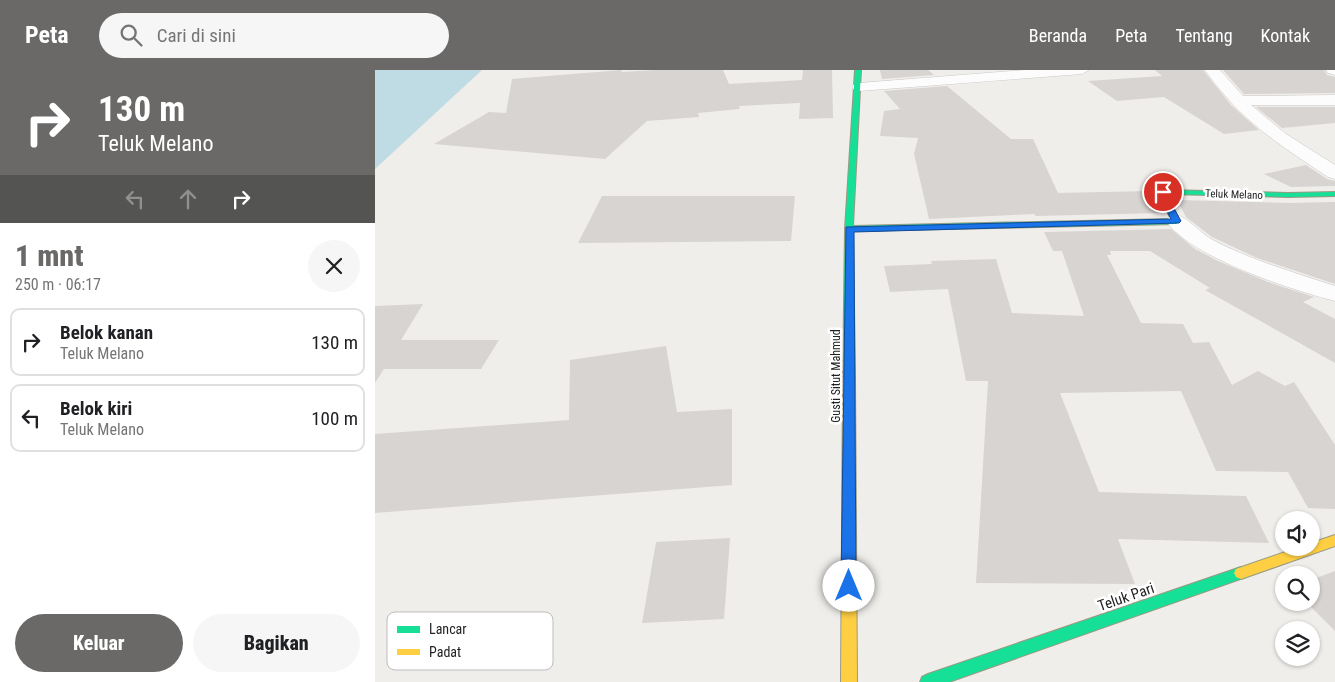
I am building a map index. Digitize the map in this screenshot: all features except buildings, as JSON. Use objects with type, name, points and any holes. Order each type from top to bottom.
[{"type":"main road","name":"Gusti Situt Mahmud","points":[[849,682],[849,229],[859,87],[858,70]]},
{"type":"main road","name":"Teluk Melano","points":[[1176,221],[1162,194],[1163,192],[1289,195],[1335,194]]},
{"type":"main road","points":[[849,229],[1176,221]]},
{"type":"main road","name":"Teluk Pari","points":[[928,682],[1335,540]]},
{"type":"street","points":[[859,87],[1082,70]]},
{"type":"street","points":[[1212,70],[1251,115],[1279,138],[1335,173]]},
{"type":"street","points":[[1238,101],[1335,100]]},
{"type":"street","points":[[1176,221],[1183,229],[1203,243],[1252,265],[1335,294]]},
{"type":"water","points":[[375,70],[482,70],[375,169]]},
{"type":"traffic: fast","points":[[849,380],[849,229],[858,70]]},
{"type":"traffic: fast","points":[[849,229],[1176,221],[1162,194],[1164,192],[1288,195],[1335,194]]},
{"type":"traffic: fast","points":[[928,682],[1241,573]]},
{"type":"traffic: slow","points":[[849,380],[849,682]]},
{"type":"traffic: slow","points":[[1241,573],[1335,540]]},
{"type":"route","points":[[849,586],[849,229],[1176,221],[1162,194],[1163,192]]}]
